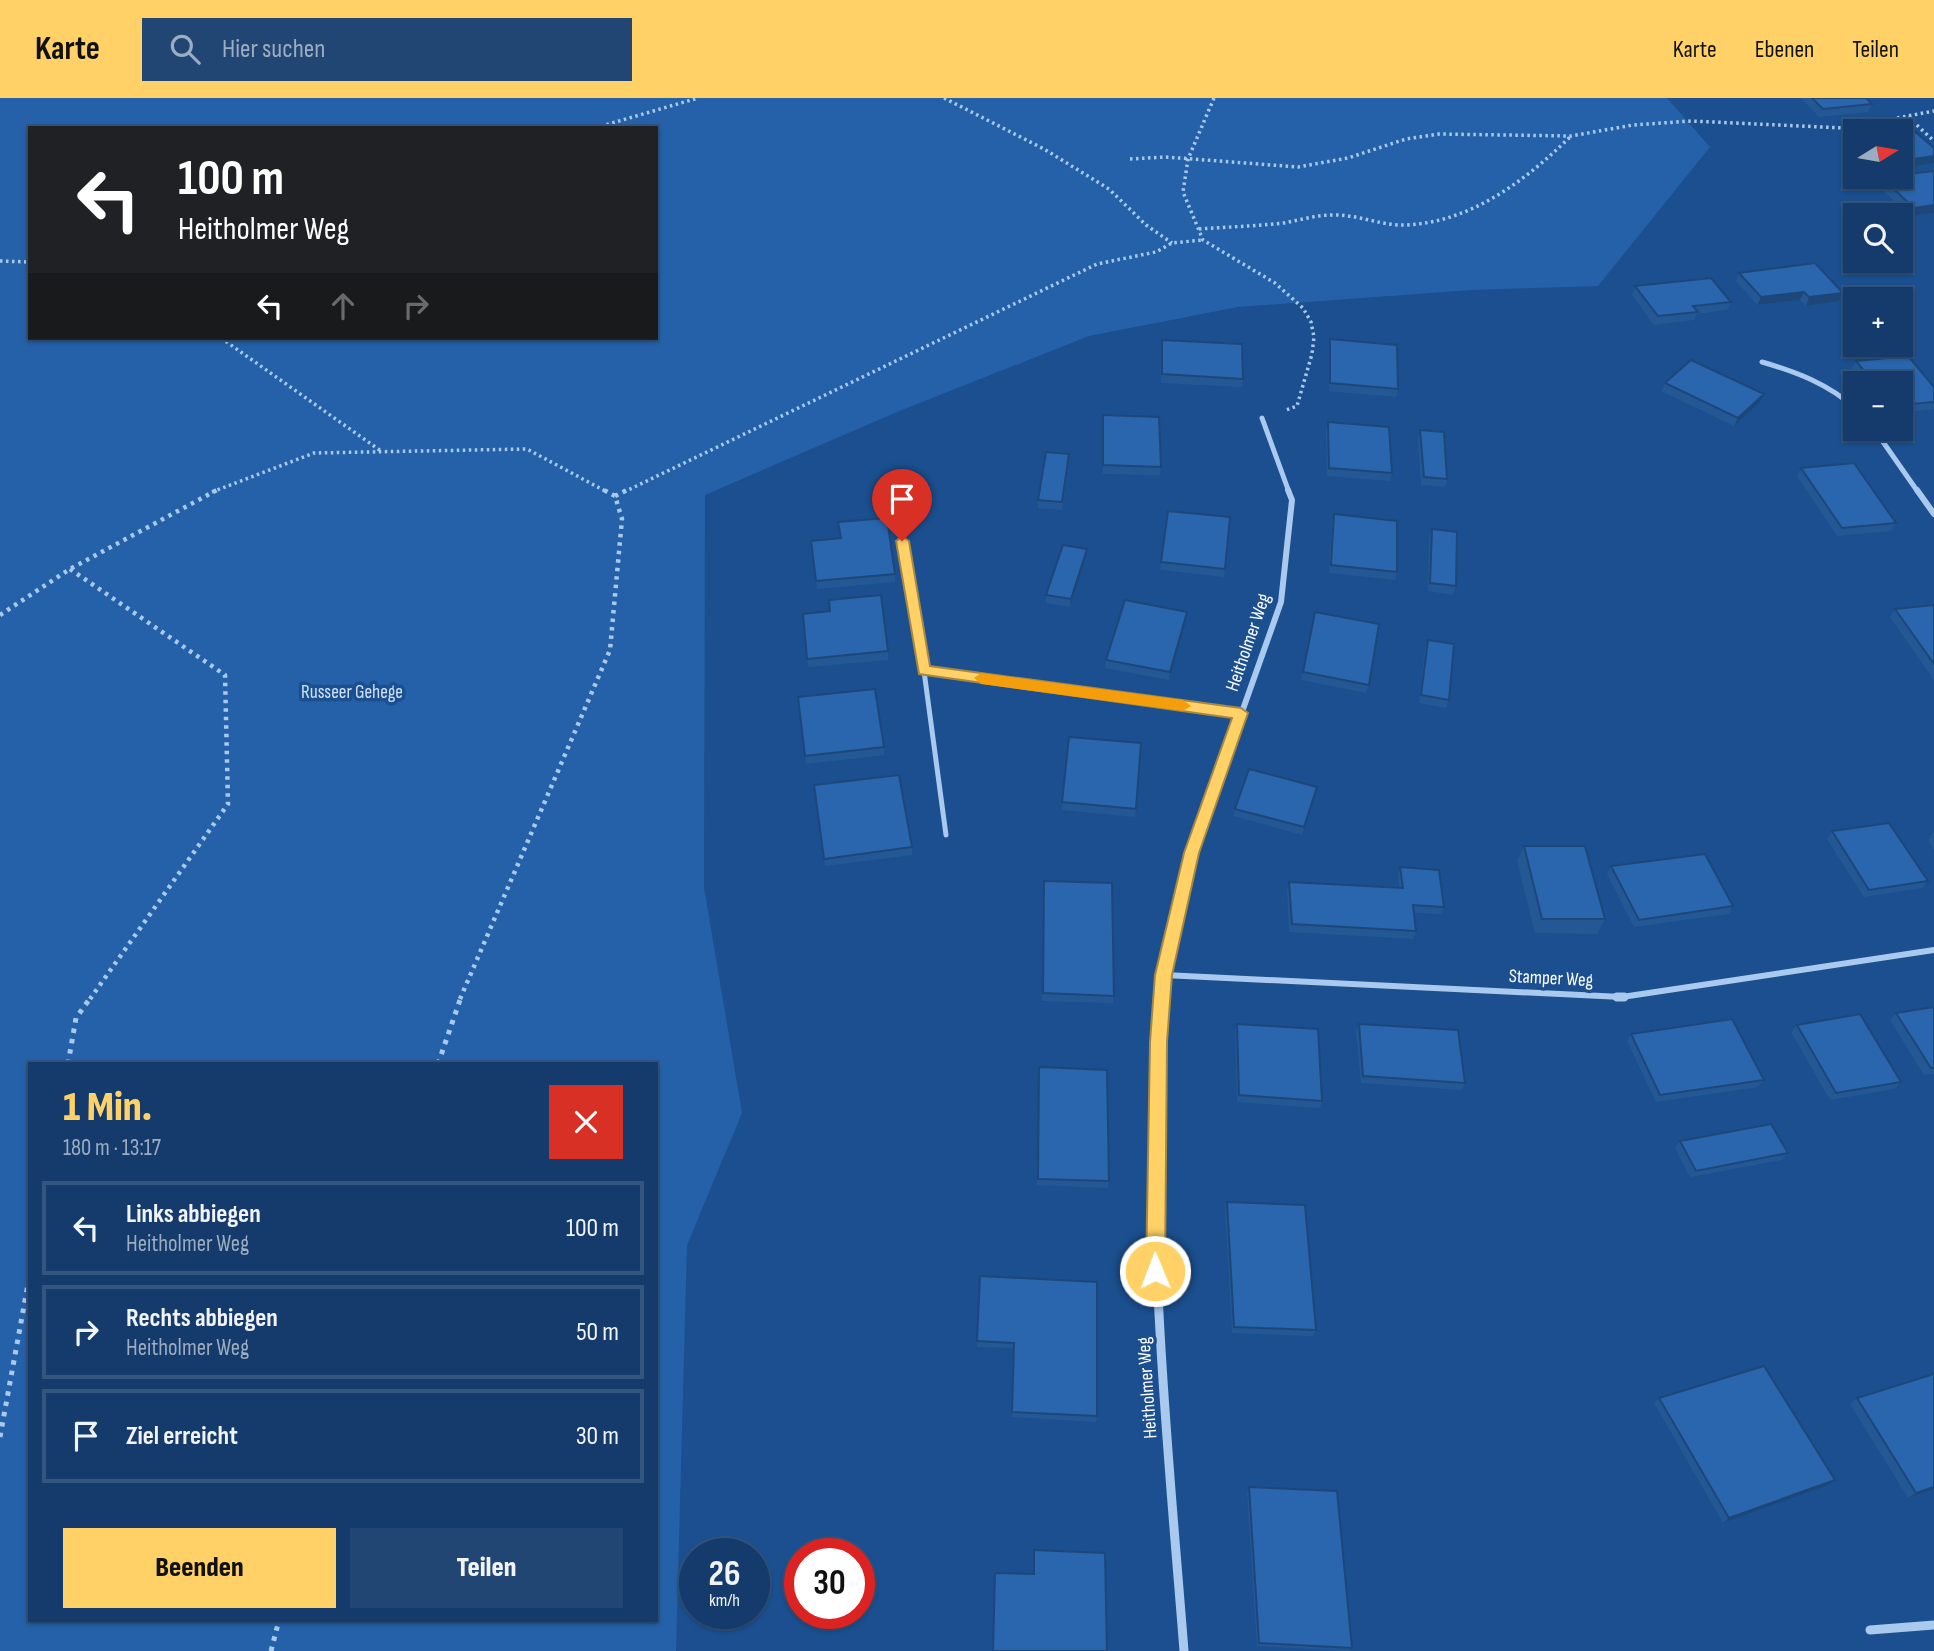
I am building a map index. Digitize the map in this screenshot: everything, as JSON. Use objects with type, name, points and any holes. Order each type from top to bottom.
[{"type":"street","points":[[1762,362],[1809,377],[1843,398]]},
{"type":"street","name":"Heitholmer Weg","points":[[1184,1651],[1155,1271],[1157,1096],[1164,975],[1192,853],[1282,602],[1292,500],[1262,418]]},
{"type":"street","points":[[1882,441],[1934,514]]},
{"type":"street","name":"Stamper Weg","points":[[1164,975],[1622,996],[1934,950]]},
{"type":"street","points":[[1870,1630],[1934,1625]]},
{"type":"lane","points":[[902,541],[924,671],[946,835]]},
{"type":"lane","name":"Heitholmer Weg","points":[[924,671],[1241,713]]},
{"type":"path","points":[[602,126],[698,98]]},
{"type":"path","points":[[944,98],[1044,149],[1109,189],[1146,225],[1172,243]]},
{"type":"path","points":[[1214,98],[1188,159],[1183,192],[1203,240],[1275,280],[1308,313],[1314,337],[1297,406],[1262,418]]},
{"type":"path","points":[[1130,159],[1188,159],[1298,167],[1348,158],[1406,139],[1439,134],[1571,136],[1633,125],[1691,121],[1844,128],[1934,111]]},
{"type":"path","points":[[1907,117],[1934,141]]},
{"type":"path","points":[[1199,229],[1263,225],[1330,215],[1405,226],[1443,219],[1465,211],[1509,188],[1548,159],[1571,136]]},
{"type":"path","points":[[615,496],[1097,264],[1156,252],[1172,243],[1203,240]]},
{"type":"path","points":[[0,261],[28,262]]},
{"type":"path","points":[[224,340],[382,452]]},
{"type":"path","points":[[0,615],[70,569],[205,495],[314,453],[527,450],[615,496],[622,519],[610,650],[451,1020],[439,1062]]},
{"type":"path","points":[[68,1062],[76,1018],[228,804],[225,675],[70,569]]},
{"type":"path","points":[[0,1437],[28,1284]]},
{"type":"path","points":[[271,1651],[278,1622]]},
{"type":"green space","name":"Russeer Gehege","points":[[0,98],[1667,98],[1710,147],[1598,286],[1471,290],[1238,307],[1089,336],[897,412],[705,495],[704,887],[742,1113],[687,1245],[676,1651],[0,1651]]},
{"type":"building","points":[[1812,98],[1866,98],[1872,104],[1823,109]]},
{"type":"building","points":[[1913,130],[1934,148],[1934,156],[1913,159]]},
{"type":"building","points":[[1934,171],[1934,205],[1914,208],[1913,203],[1909,203],[1894,189],[1913,189],[1913,173]]},
{"type":"building","points":[[1815,263],[1843,293],[1809,297],[1804,292],[1761,297],[1739,273]]},
{"type":"building","points":[[1711,278],[1731,302],[1693,306],[1698,312],[1658,316],[1635,286]]},
{"type":"building","points":[[1330,339],[1397,345],[1398,389],[1330,383]]},
{"type":"building","points":[[1162,340],[1242,344],[1243,379],[1162,374]]},
{"type":"building","points":[[1909,357],[1934,387],[1934,402],[1913,404],[1913,371],[1864,371],[1856,361]]},
{"type":"building","points":[[1691,360],[1764,394],[1738,418],[1665,383]]},
{"type":"building","points":[[1103,415],[1159,417],[1161,467],[1103,465]]},
{"type":"building","points":[[1328,422],[1389,427],[1392,473],[1329,468]]},
{"type":"building","points":[[1420,430],[1444,432],[1447,479],[1424,477]]},
{"type":"building","points":[[1046,452],[1069,454],[1062,502],[1038,500]]},
{"type":"building","points":[[1854,463],[1896,523],[1842,528],[1801,468]]},
{"type":"building","points":[[1168,511],[1230,517],[1225,569],[1161,562]]},
{"type":"building","points":[[1334,514],[1397,521],[1397,572],[1331,565]]},
{"type":"building","points":[[887,518],[895,574],[816,581],[811,541],[841,538],[838,522]]},
{"type":"building","points":[[1432,529],[1457,532],[1456,586],[1430,583]]},
{"type":"building","points":[[1063,545],[1087,549],[1071,599],[1046,595]]},
{"type":"building","points":[[881,595],[888,651],[807,659],[803,614],[830,611],[829,600]]},
{"type":"building","points":[[1125,600],[1187,612],[1170,672],[1106,660]]},
{"type":"building","points":[[1934,605],[1934,664],[1895,609]]},
{"type":"building","points":[[1315,612],[1379,624],[1369,685],[1303,672]]},
{"type":"building","points":[[1428,640],[1454,644],[1449,700],[1421,695]]},
{"type":"building","points":[[875,689],[884,747],[805,756],[798,697]]},
{"type":"building","points":[[1069,737],[1141,743],[1136,809],[1062,802]]},
{"type":"building","points":[[1249,769],[1317,787],[1304,827],[1235,809]]},
{"type":"building","points":[[899,775],[912,847],[824,859],[814,785]]},
{"type":"building","points":[[1889,823],[1928,881],[1869,890],[1832,831]]},
{"type":"building","points":[[1524,846],[1585,846],[1605,919],[1542,919]]},
{"type":"building","points":[[1705,854],[1733,906],[1639,920],[1611,866]]},
{"type":"building","points":[[1400,867],[1439,870],[1444,907],[1413,905],[1416,931],[1292,924],[1289,882],[1403,888]]},
{"type":"building","points":[[1044,881],[1112,883],[1114,996],[1043,993]]},
{"type":"building","points":[[1934,1007],[1934,1068],[1931,1068],[1896,1013]]},
{"type":"building","points":[[1860,1014],[1901,1082],[1836,1093],[1797,1025]]},
{"type":"building","points":[[1732,1019],[1764,1080],[1660,1095],[1631,1034]]},
{"type":"building","points":[[1237,1024],[1318,1029],[1322,1101],[1239,1095]]},
{"type":"building","points":[[1359,1024],[1458,1030],[1465,1083],[1363,1076]]},
{"type":"building","points":[[1039,1067],[1107,1070],[1109,1181],[1038,1179]]},
{"type":"building","points":[[1771,1124],[1788,1153],[1696,1171],[1680,1141]]},
{"type":"building","points":[[1227,1202],[1305,1205],[1316,1330],[1234,1327]]},
{"type":"building","points":[[980,1276],[1097,1282],[1097,1416],[1012,1412],[1014,1343],[977,1341]]},
{"type":"building","points":[[1764,1366],[1835,1480],[1729,1518],[1659,1398]]},
{"type":"building","points":[[1934,1374],[1934,1487],[1916,1493],[1857,1398]]},
{"type":"building","points":[[1249,1487],[1337,1491],[1352,1648],[1259,1643]]},
{"type":"building","points":[[1034,1550],[1105,1553],[1107,1651],[993,1651],[995,1573],[1034,1574]]},
{"type":"slow traffic","points":[[981,678],[1183,706]]},
{"type":"route","points":[[902,541],[924,671],[1241,713],[1192,853],[1164,975],[1158,1042],[1155,1271]]}]
